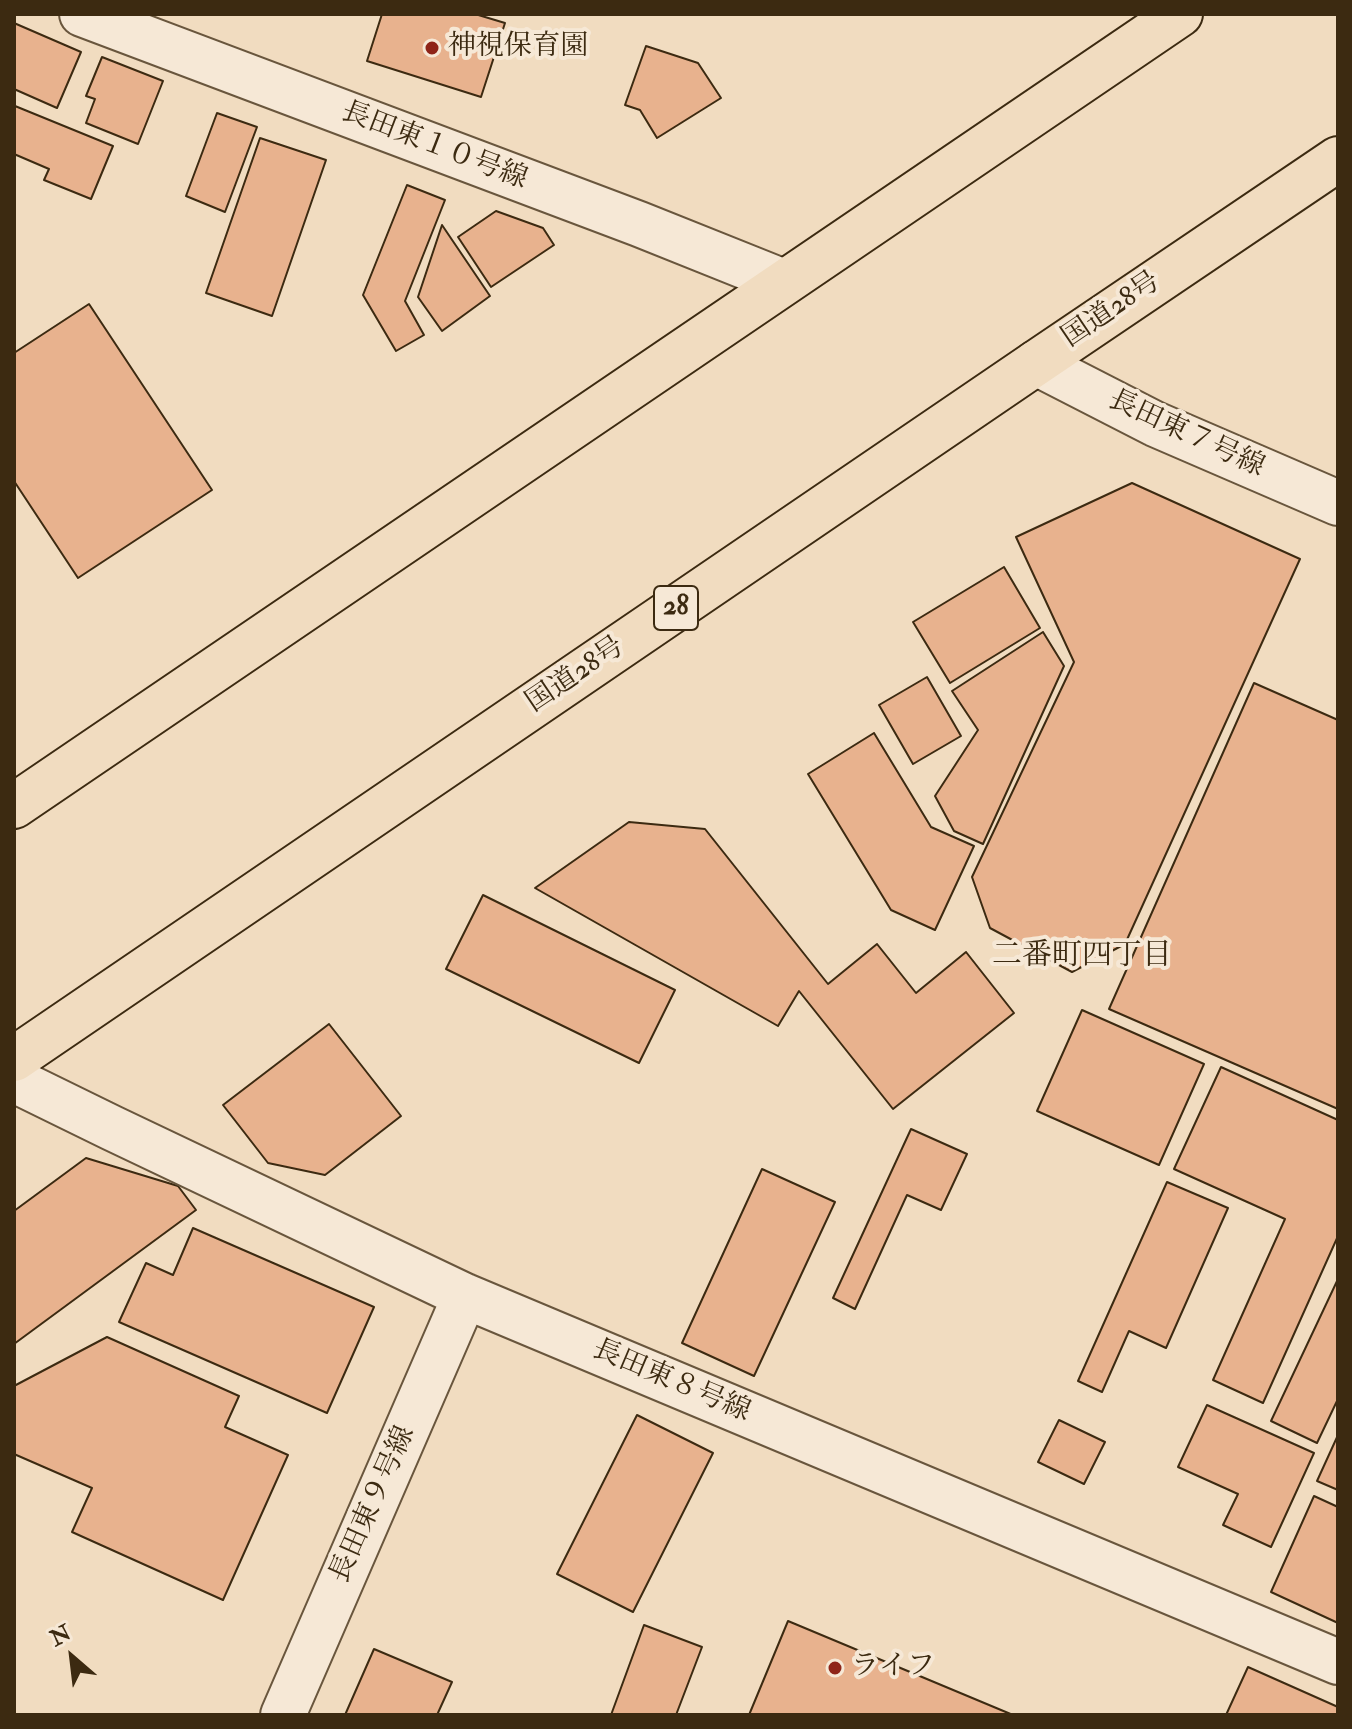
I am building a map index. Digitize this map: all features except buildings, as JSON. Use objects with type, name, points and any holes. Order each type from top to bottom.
[{"type":"highway","points":[[14,806],[1180,14]]},
{"type":"highway","name":"国道28号","points":[[14,1059],[1338,159]]},
{"type":"street","name":"長田東１０号線","points":[[82,14],[784,282]]},
{"type":"street","name":"長田東７号線","points":[[1036,363],[1155,424],[1338,503]]},
{"type":"street","name":"長田東８号線","points":[[14,1080],[465,1296],[1338,1662]]},
{"type":"street","name":"長田東９号線","points":[[283,1715],[465,1296]]},
{"type":"place","name":"神視保育園","points":[[432,48]]},
{"type":"place","name":"ライフ","points":[[835,1668]]},
{"type":"district","name":"二番町四丁目","points":[[1082,958]]}]
